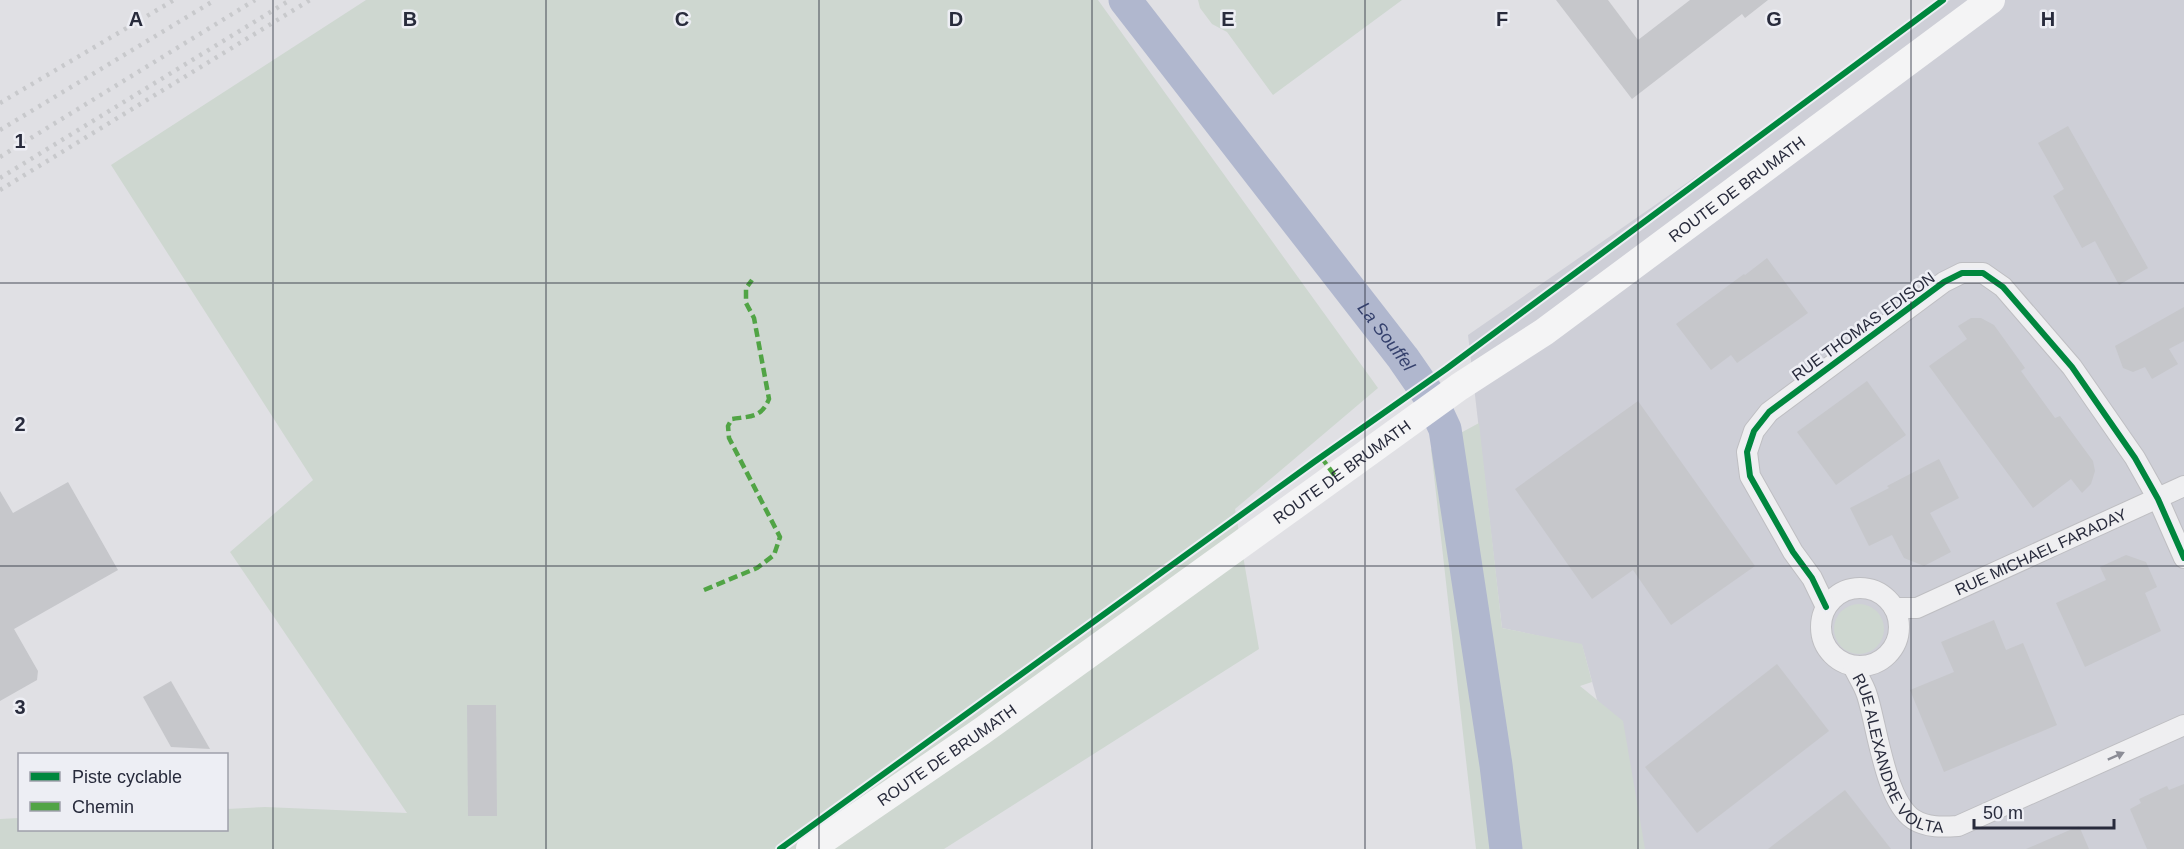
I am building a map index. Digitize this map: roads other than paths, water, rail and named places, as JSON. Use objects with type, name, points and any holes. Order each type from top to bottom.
[{"type":"main road","name":"ROUTE DE BRUMATH","points":[[810,849],[982,731],[1459,387],[1544,332],[1991,0]]},
{"type":"main road","name":"ROUTE DE BRUMATH","points":[[1872,89],[2012,0]]},
{"type":"street","name":"RUE THOMAS EDISON","points":[[1826,607],[1812,578],[1793,552],[1750,476],[1747,452],[1754,431],[1769,412],[1944,282],[1962,273],[1983,273],[2003,287],[2072,367],[2135,458],[2158,499]]},
{"type":"street","name":"RUE MICHAEL FARADAY","points":[[1897,617],[2184,486]]},
{"type":"street","points":[[2158,499],[2184,558]]},
{"type":"street","points":[[1812,578],[1846,590]]},
{"type":"street","points":[[1868,588],[1879,593],[1889,600],[1897,617],[1898,638],[1893,648],[1878,662],[1866,666],[1852,666],[1841,662],[1825,645],[1821,634],[1821,622],[1826,607],[1834,597],[1846,590],[1868,588]]},
{"type":"street","points":[[1867,694],[1878,662]]},
{"type":"street","name":"RUE ALEXANDRE VOLTA","points":[[1852,666],[1867,694],[1880,752],[1900,804],[1913,819],[1932,827],[1958,826],[2184,725]]},
{"type":"waterway","name":"La Souffel","points":[[1125,0],[1403,358],[1430,397],[1445,429],[1496,765],[1506,849]]},
{"type":"railway","points":[[0,103],[174,0]]},
{"type":"railway","points":[[0,130],[215,0]]},
{"type":"railway","points":[[0,157],[255,0]]},
{"type":"railway","points":[[0,178],[290,0]]},
{"type":"railway","points":[[0,190],[310,0]]}]
